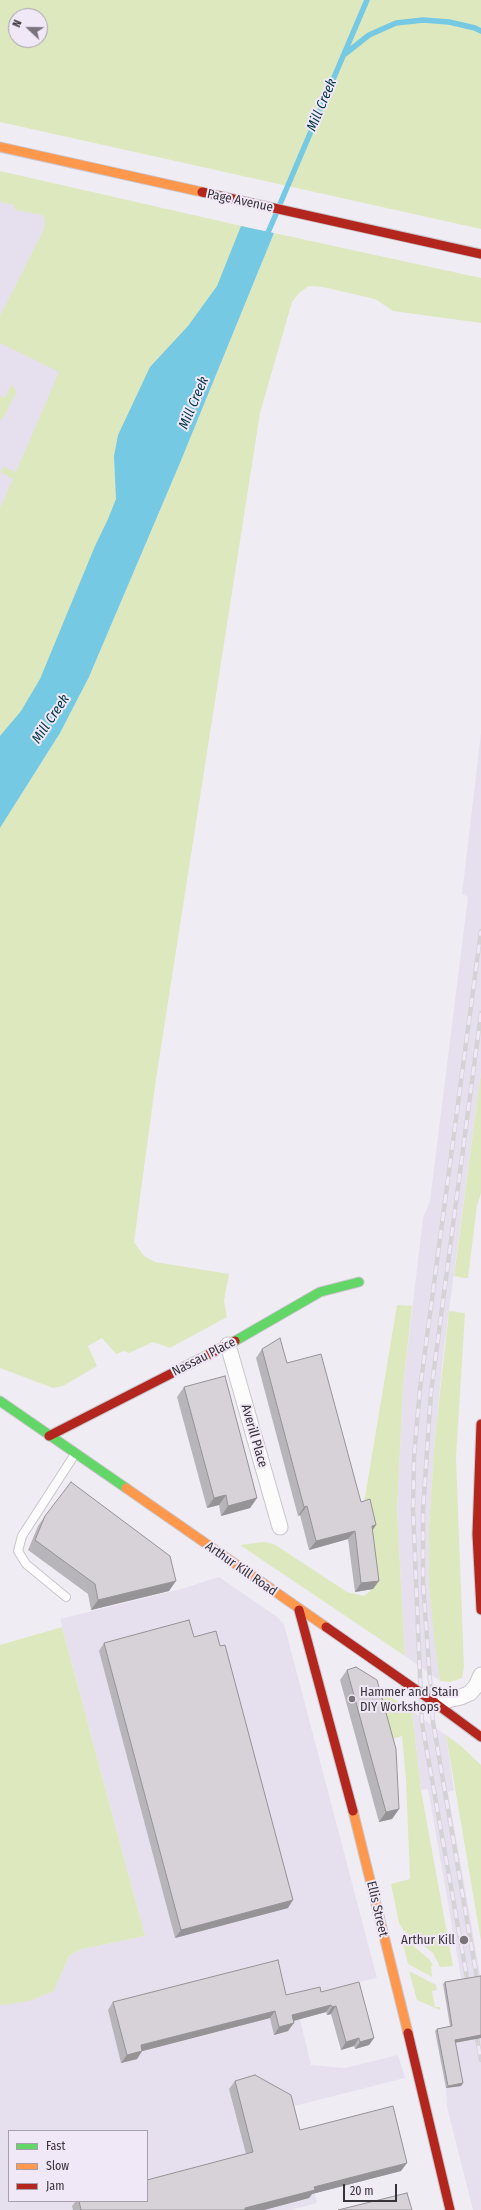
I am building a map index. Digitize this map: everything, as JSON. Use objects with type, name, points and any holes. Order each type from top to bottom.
[{"type":"street","name":"Page Avenue","points":[[0,148],[481,254]]},
{"type":"street","name":"Nassau Place","points":[[49,1436],[228,1345],[320,1292],[359,1282]]},
{"type":"street","name":"Averill Place","points":[[228,1345],[280,1527]]},
{"type":"street","name":"Arthur Kill Road","points":[[0,1401],[435,1703],[481,1737]]},
{"type":"street","points":[[481,1424],[479,1533],[481,1610]]},
{"type":"street","name":"Ellis Street","points":[[299,1610],[365,1856],[450,2210]]},
{"type":"street","points":[[435,1703],[461,1697],[470,1693],[476,1686],[481,1675]]},
{"type":"lane","points":[[66,1597],[26,1564],[18,1551],[22,1536],[75,1454]]},
{"type":"shaded area","points":[[0,186],[53,217],[0,329]]},
{"type":"shaded area","points":[[0,336],[66,370],[0,523]]},
{"type":"shaded area","points":[[481,733],[481,1072],[444,1348],[435,1438],[429,1526],[429,1587],[440,1681],[405,1656],[397,1511],[403,1387],[423,1218],[430,1201],[468,897],[462,894]]},
{"type":"shaded area","points":[[219,1577],[276,1616],[284,1624],[377,1978],[295,1998],[311,2065],[345,2068],[398,2055],[405,2078],[294,2106],[317,2203],[291,2210],[0,2210],[0,2004],[4,2005],[54,1991],[69,1956],[82,1949],[145,1936],[60,1619],[181,1589]]},
{"type":"shaded area","points":[[412,1711],[446,1735],[454,1790],[448,1792],[481,1979],[481,2210],[473,2210],[447,2107],[446,2088],[460,2086],[452,2043],[466,2006],[428,1789],[421,1790]]},
{"type":"green space","points":[[0,0],[481,0],[481,229],[0,122]]},
{"type":"green space","points":[[0,171],[246,227],[91,581],[0,757],[0,508],[13,479],[0,472],[4,467],[16,472],[59,372],[0,343],[0,316],[44,229],[45,222],[43,215],[15,210],[14,205],[0,202]]},
{"type":"green space","points":[[274,233],[481,278],[481,323],[393,311],[375,299],[323,287],[309,286],[299,293],[292,302],[260,413],[156,1079],[134,1242],[144,1256],[155,1262],[229,1274],[224,1301],[227,1317],[170,1348],[153,1342],[129,1353],[124,1351],[116,1354],[102,1338],[88,1346],[97,1366],[63,1386],[53,1388],[0,1368],[0,828],[60,733],[89,677],[180,463]]},
{"type":"green space","points":[[11,385],[17,391],[0,421],[0,396],[5,398]]},
{"type":"green space","points":[[481,1072],[481,1193],[477,1206],[468,1278],[464,1278],[454,1276]]},
{"type":"green space","points":[[397,1305],[412,1306],[403,1387],[397,1511],[405,1656],[240,1545],[264,1542],[274,1544],[347,1592],[364,1596],[373,1589],[364,1503]]},
{"type":"green space","points":[[449,1311],[465,1313],[456,1458],[464,1667],[462,1678],[450,1682],[440,1681],[429,1587],[429,1526],[435,1438]]},
{"type":"green space","points":[[62,1627],[145,1936],[82,1949],[69,1956],[54,1991],[29,2001],[4,2005],[0,2004],[0,1645]]},
{"type":"green space","points":[[377,1688],[412,1711],[421,1790],[453,1966],[440,1967],[433,1953],[403,1930],[399,1923],[391,1884],[410,1879],[406,1780],[402,1736],[393,1739]]},
{"type":"green space","points":[[446,1735],[461,1746],[481,1765],[481,1941]]},
{"type":"green space","points":[[404,1938],[429,1959],[433,1965],[431,1966],[432,1977],[408,1964],[402,1940]]},
{"type":"green space","points":[[409,1971],[436,1985],[437,1990],[432,1991],[435,2007],[440,2007],[440,2010],[417,2000]]},
{"type":"water","points":[[241,226],[274,233],[180,463],[89,677],[60,733],[0,828],[0,736],[21,711],[40,679],[116,499],[114,456],[118,435],[150,367],[188,326],[217,286]]},
{"type":"building","points":[[280,1338],[287,1363],[321,1354],[361,1502],[370,1499],[376,1525],[372,1526],[379,1581],[361,1583],[355,1531],[316,1541],[307,1506],[304,1507],[262,1349]]},
{"type":"building","points":[[225,1376],[257,1498],[228,1506],[226,1495],[214,1498],[184,1387]]},
{"type":"building","points":[[71,1482],[170,1556],[176,1581],[98,1600],[95,1584],[35,1540],[45,1516]]},
{"type":"building","points":[[189,1620],[194,1637],[216,1631],[220,1646],[225,1645],[293,1900],[181,1930],[104,1643]]},
{"type":"building","points":[[356,1667],[377,1680],[396,1749],[399,1809],[386,1812],[347,1670]]},
{"type":"building","points":[[278,1960],[286,1995],[320,1987],[321,1992],[359,1982],[374,2038],[360,2042],[359,2038],[346,2042],[336,2006],[332,2007],[331,2005],[292,2015],[294,2023],[279,2027],[275,2011],[141,2045],[142,2051],[127,2055],[113,2002]]},
{"type":"building","points":[[481,1976],[481,2035],[455,2040],[463,2083],[448,2086],[437,2029],[452,2026],[445,1982]]},
{"type":"building","points":[[255,2075],[291,2095],[300,2130],[393,2106],[407,2163],[314,2187],[315,2190],[245,2208],[245,2210],[81,2210],[79,2202],[148,2202],[148,2180],[253,2152],[235,2081]]},
{"type":"building","points":[[407,2193],[412,2210],[338,2210]]},
{"type":"waterway","name":"Mill Creek","points":[[280,204],[367,0]]},
{"type":"waterway","points":[[345,54],[369,35],[396,23],[423,20],[449,22],[475,28],[481,31]]},
{"type":"waterway","name":"Mill Creek","points":[[266,237],[276,214]]},
{"type":"railway","points":[[469,1989],[422,1723],[413,1510],[414,1457],[420,1389],[481,931]]},
{"type":"railway","points":[[481,1013],[431,1392],[423,1511],[423,1583],[433,1722],[481,2002]]},
{"type":"railway","points":[[475,2028],[481,2060]]},
{"type":"traffic: fast","points":[[235,1341],[320,1292],[359,1282]]},
{"type":"traffic: fast","points":[[0,1401],[126,1488]]},
{"type":"traffic: slow","points":[[0,147],[202,192]]},
{"type":"traffic: slow","points":[[126,1488],[326,1627]]},
{"type":"traffic: slow","points":[[353,1811],[408,2033]]},
{"type":"traffic: jam","points":[[202,192],[481,254]]},
{"type":"traffic: jam","points":[[49,1436],[235,1341]]},
{"type":"traffic: jam","points":[[481,1424],[477,1534],[481,1610]]},
{"type":"traffic: jam","points":[[299,1610],[353,1811]]},
{"type":"traffic: jam","points":[[326,1627],[372,1659]]},
{"type":"traffic: jam","points":[[372,1659],[435,1703]]},
{"type":"traffic: jam","points":[[435,1703],[481,1737]]},
{"type":"traffic: jam","points":[[408,2033],[450,2210]]},
{"type":"place","name":"Hammer and Stain DIY Workshops","points":[[352,1699]]},
{"type":"place","name":"Arthur Kill","points":[[464,1940]]}]
